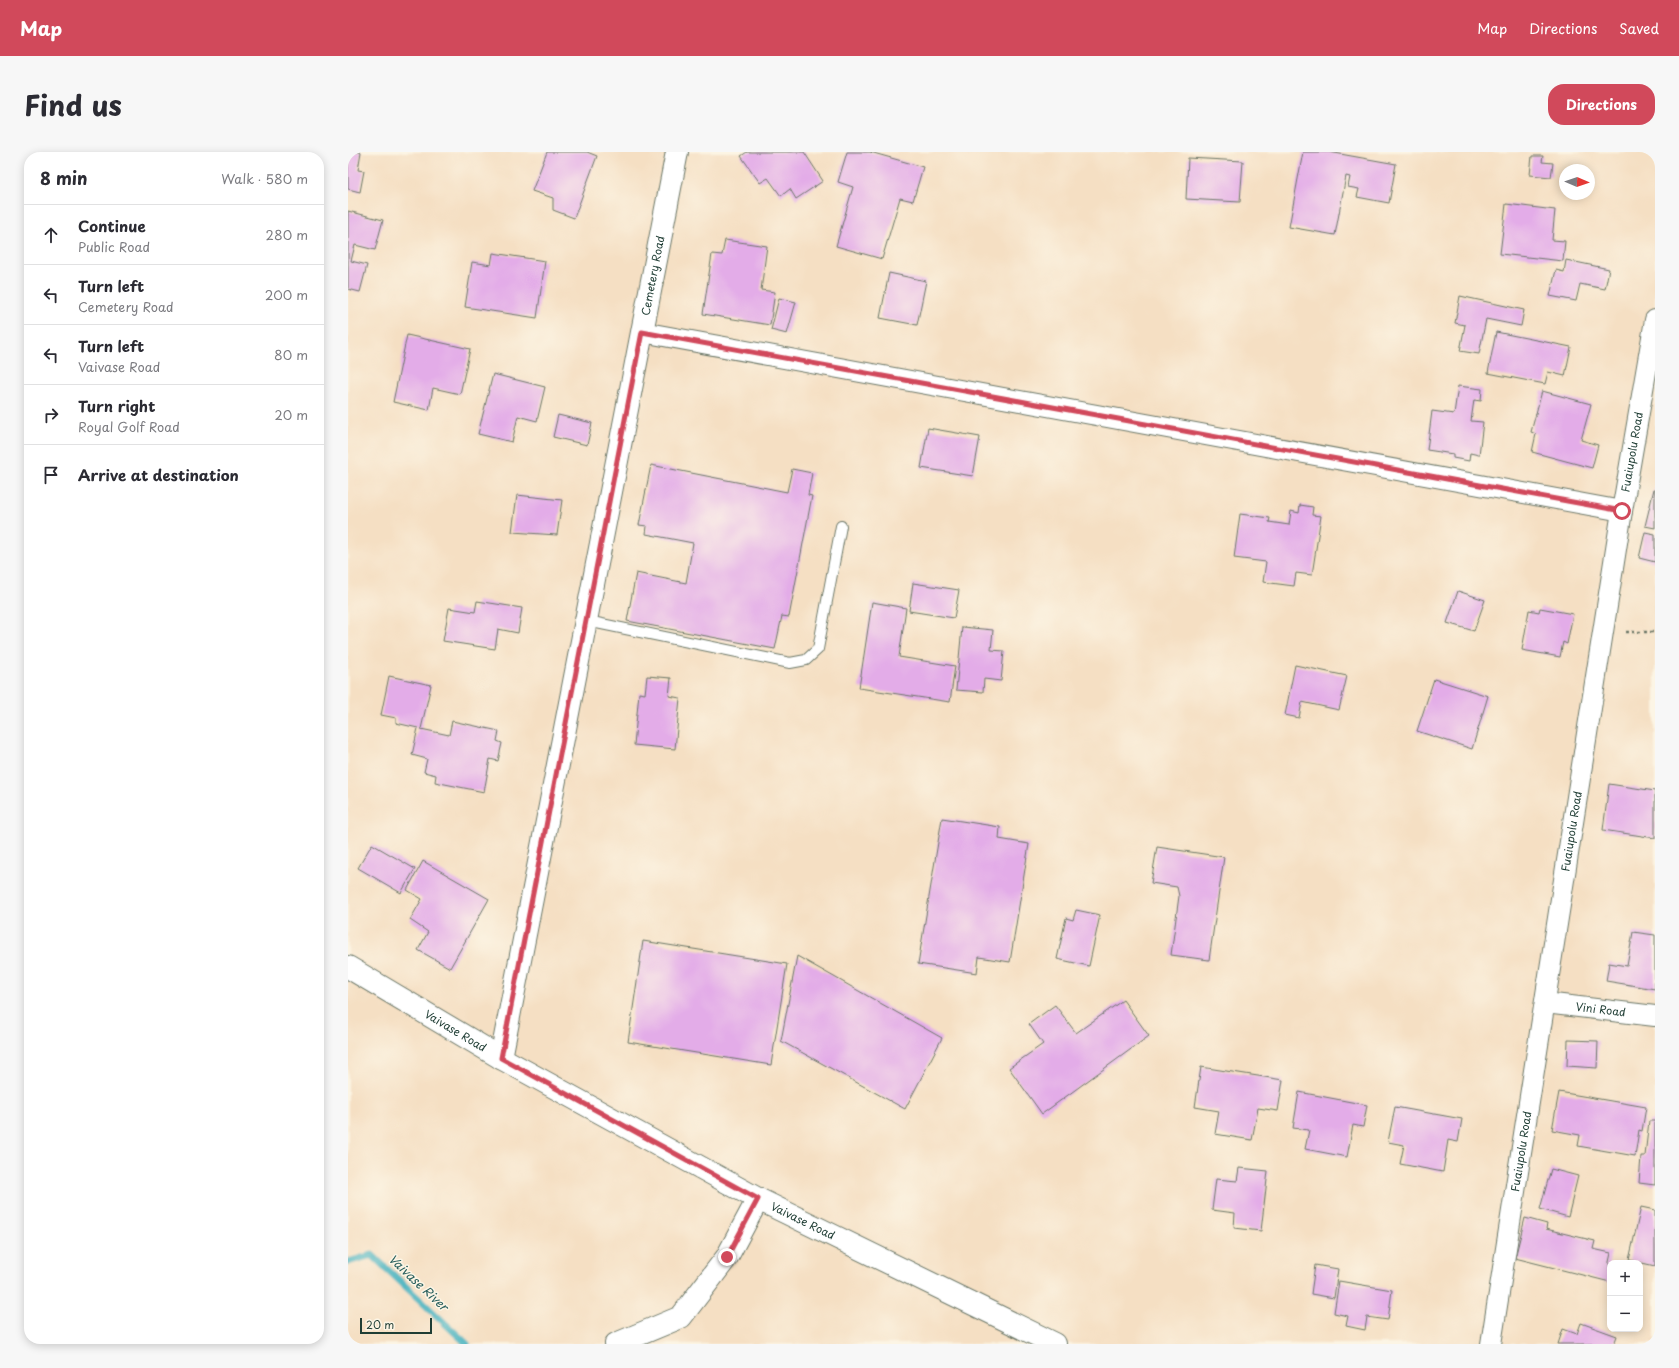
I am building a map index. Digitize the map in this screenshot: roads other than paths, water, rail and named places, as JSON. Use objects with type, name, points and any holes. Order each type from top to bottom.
[{"type":"main road","name":"Cemetery Road","points":[[501,1058],[677,152]]},
{"type":"main road","name":"Vaivase Road","points":[[348,967],[501,1058],[758,1199],[1055,1344]]},
{"type":"main road","points":[[616,1344],[681,1317],[727,1257],[758,1199]]},
{"type":"street","name":"Fuaiupolu Road","points":[[1491,1344],[1622,511],[1655,320]]},
{"type":"street","points":[[642,332],[1622,511]]},
{"type":"street","name":"Vini Road","points":[[1545,1003],[1655,1016]]},
{"type":"lane","points":[[587,621],[790,663],[806,660],[818,649],[841,526]]},
{"type":"waterway","name":"Vaivase River","points":[[348,1262],[372,1255],[467,1344]]}]
